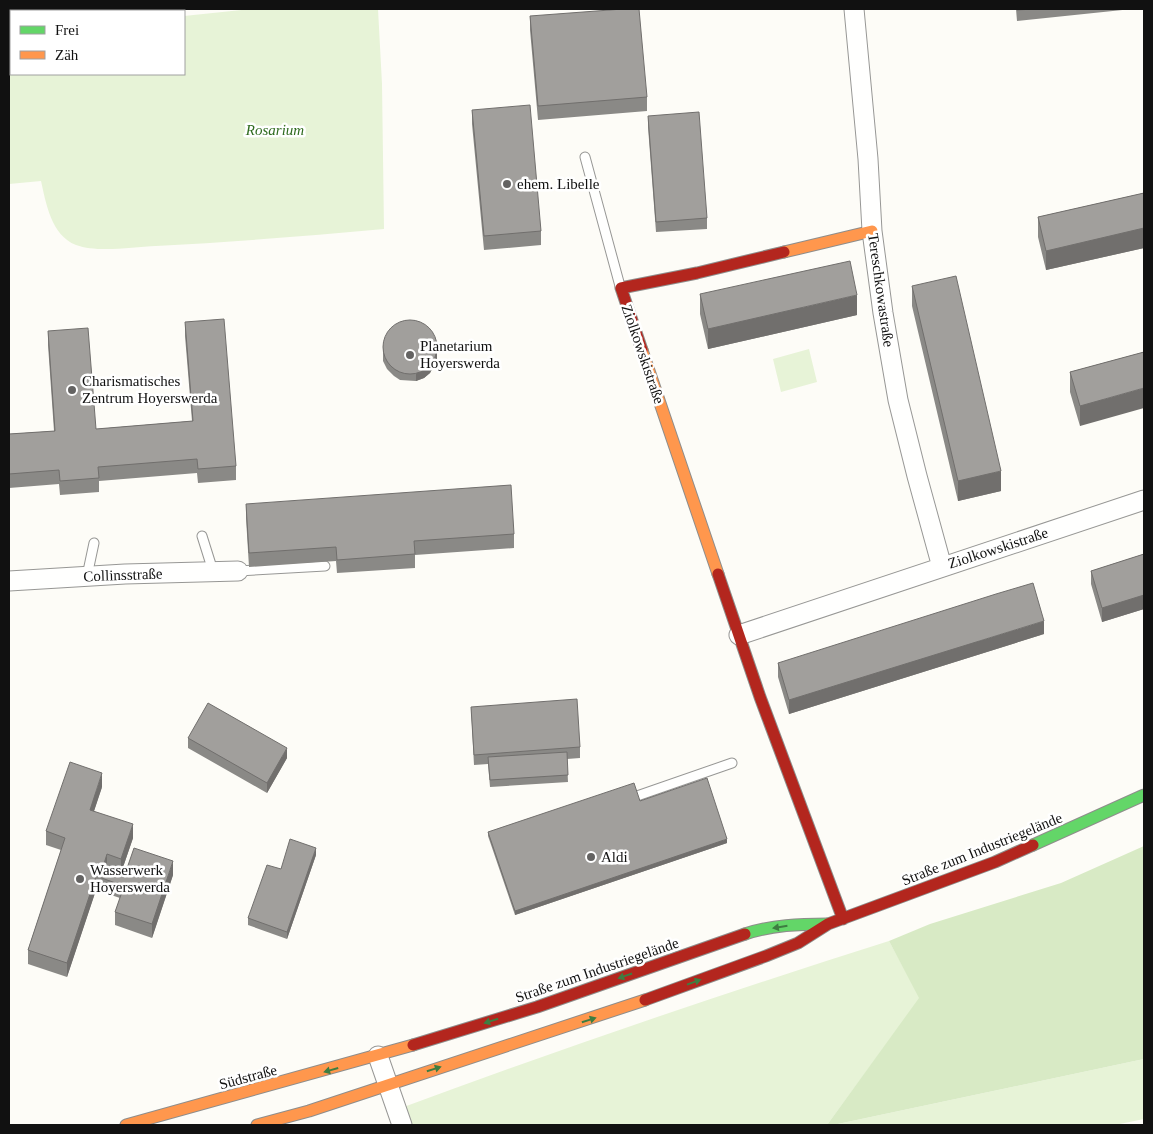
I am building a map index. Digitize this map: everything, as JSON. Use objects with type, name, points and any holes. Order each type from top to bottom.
[{"type":"main road","name":"Ziolkowskistraße","points":[[843,919],[760,697],[621,288],[698,273],[872,232]]},
{"type":"main road","name":"Straße zum Industriegelände","points":[[388,1085],[616,1011],[766,956],[798,942],[828,924],[995,862],[1144,795]]},
{"type":"main road","name":"Straße zum Industriegelände","points":[[378,1056],[537,1007],[757,930],[797,924],[828,924]]},
{"type":"main road","name":"Südstraße","points":[[126,1125],[378,1056]]},
{"type":"main road","points":[[256,1125],[309,1111],[388,1085]]},
{"type":"street","name":"Tereschkowastraße","points":[[854,9],[868,159],[872,232],[883,313],[898,400],[942,566]]},
{"type":"street","name":"Ziolkowskistraße","points":[[739,635],[1144,500]]},
{"type":"street","name":"Collinsstraße","points":[[9,581],[86,576],[238,571]]},
{"type":"street","points":[[378,1056],[402,1125]]},
{"type":"lane","points":[[585,157],[621,288]]},
{"type":"lane","points":[[202,536],[213,571]]},
{"type":"lane","points":[[86,576],[94,543]]},
{"type":"lane","points":[[238,571],[325,566]]},
{"type":"lane","points":[[637,796],[732,763]]},
{"type":"lane","points":[[147,1125],[160,1116]]},
{"type":"green space","name":"Rosarium","points":[[251,9],[378,9],[382,84],[384,229],[242,241],[94,249],[76,245],[61,234],[51,218],[41,181],[9,184],[9,27],[10,75],[185,75],[185,16]]},
{"type":"green space","points":[[809,349],[817,382],[781,392],[773,359]]},
{"type":"green space","points":[[1144,846],[1144,1059],[827,1125],[919,998],[889,941],[930,924],[1061,883]]},
{"type":"green space","points":[[889,941],[920,998],[827,1125],[409,1125],[401,1108],[644,1021]]},
{"type":"green space","points":[[1144,1059],[1144,1119],[1115,1125],[833,1125]]},
{"type":"building","points":[[639,9],[647,97],[538,106],[530,16]]},
{"type":"building","name":"ehem. Libelle","points":[[530,105],[541,231],[484,236],[472,110]]},
{"type":"building","points":[[699,112],[707,218],[656,222],[648,116]]},
{"type":"building","points":[[1144,193],[1144,228],[1046,251],[1038,217]]},
{"type":"building","points":[[850,261],[857,295],[708,329],[700,294]]},
{"type":"building","points":[[956,276],[1001,471],[958,481],[912,286]]},
{"type":"building","name":"Charismatisches Zentrum Hoyerswerda","points":[[224,319],[236,466],[198,469],[197,459],[98,467],[99,478],[60,481],[59,470],[9,474],[9,434],[55,431],[48,331],[88,328],[96,429],[193,421],[185,322]]},
{"type":"building","name":"Planetarium Hoyerswerda","points":[[410,320],[420,322],[429,328],[435,337],[437,347],[435,357],[429,366],[420,372],[410,374],[400,372],[391,366],[385,357],[383,347],[385,337],[391,328],[400,322]]},
{"type":"building","points":[[1144,352],[1144,388],[1080,406],[1070,372]]},
{"type":"building","points":[[511,485],[514,534],[414,541],[415,554],[337,560],[336,547],[249,553],[246,504]]},
{"type":"building","points":[[1144,554],[1144,595],[1102,608],[1091,571]]},
{"type":"building","points":[[1033,583],[1044,621],[789,700],[778,663]]},
{"type":"building","points":[[577,699],[580,747],[474,755],[471,707]]},
{"type":"building","points":[[208,703],[287,748],[267,783],[188,738]]},
{"type":"building","points":[[567,752],[568,775],[490,780],[488,757]]},
{"type":"building","name":"Wasserwerk Hoyerswerda","points":[[70,762],[102,773],[90,810],[133,824],[121,859],[107,854],[102,870],[124,877],[134,848],[173,861],[152,924],[115,912],[124,886],[96,876],[67,963],[28,950],[65,838],[46,831]]},
{"type":"building","name":"Aldi","points":[[707,778],[727,839],[515,911],[488,832],[634,783],[640,801]]},
{"type":"building","points":[[290,839],[316,848],[287,932],[248,918],[267,865],[281,869]]},
{"type":"traffic: fast","points":[[1033,845],[1144,795]]},
{"type":"traffic: fast","points":[[745,934],[776,927],[827,924]]},
{"type":"traffic: slow","points":[[784,252],[872,231]]},
{"type":"traffic: slow","points":[[642,350],[718,574]]},
{"type":"traffic: slow","points":[[257,1125],[309,1111],[645,1000]]},
{"type":"traffic: slow","points":[[126,1125],[413,1045]]},
{"type":"traffic: jam","points":[[642,350],[621,288],[697,273],[784,252]]},
{"type":"traffic: jam","points":[[718,574],[760,697],[843,919]]},
{"type":"traffic: jam","points":[[645,1000],[766,956],[798,943],[828,924],[995,862],[1033,845]]},
{"type":"traffic: jam","points":[[413,1045],[537,1007],[745,934]]},
{"type":"place","name":"ehem. Libelle","points":[[507,184]]},
{"type":"place","name":"Planetarium Hoyerswerda","points":[[410,355]]},
{"type":"place","name":"Charismatisches Zentrum Hoyerswerda","points":[[72,390]]},
{"type":"place","name":"Aldi","points":[[591,857]]},
{"type":"place","name":"Wasserwerk Hoyerswerda","points":[[80,879]]}]
